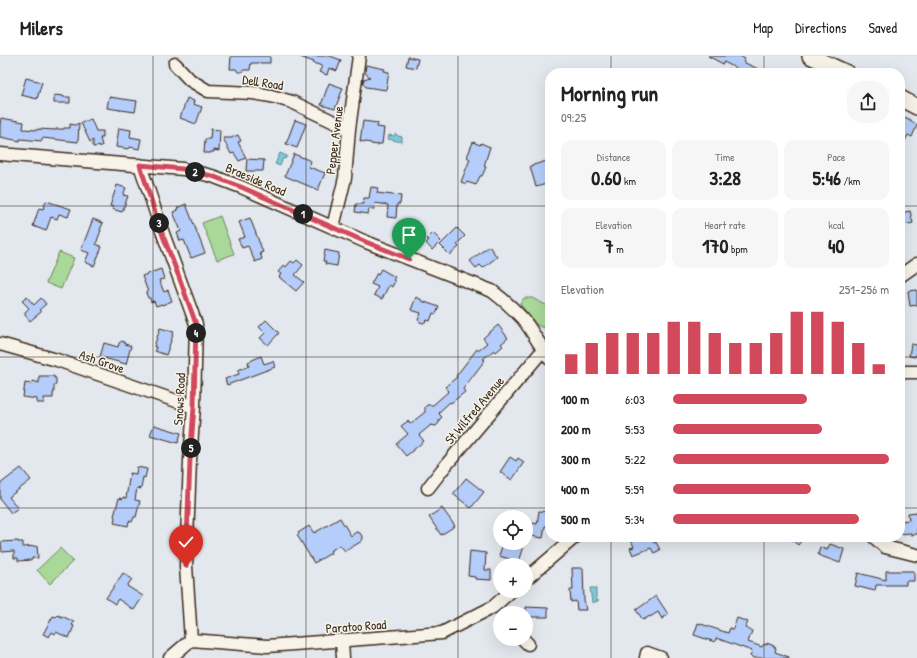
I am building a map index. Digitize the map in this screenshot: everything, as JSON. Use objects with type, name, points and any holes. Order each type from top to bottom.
[{"type":"main road","points":[[810,56],[837,68]]},
{"type":"main road","points":[[905,101],[917,107]]},
{"type":"street","name":"Pepper Avenue","points":[[333,227],[345,178],[349,129],[359,56]]},
{"type":"street","name":"Dell Road","points":[[175,64],[190,80],[208,91],[253,93],[271,96],[292,102],[349,129]]},
{"type":"street","name":"Braeside Road","points":[[0,154],[183,169],[212,176],[241,187],[366,242],[492,291],[507,302],[523,320],[545,353]]},
{"type":"street","name":"Snows Road","points":[[140,165],[160,228],[196,324],[194,407],[190,460],[186,566],[191,640]]},
{"type":"street","points":[[905,272],[917,264]]},
{"type":"street","name":"Ash Grove","points":[[0,344],[57,360],[194,407]]},
{"type":"street","name":"St Wilfred Avenue","points":[[428,488],[442,470],[545,355]]},
{"type":"street","points":[[905,372],[917,372]]},
{"type":"street","points":[[533,573],[569,542]]},
{"type":"street","points":[[880,542],[885,547],[917,555]]},
{"type":"street","name":"Paratoo Road","points":[[191,640],[267,646],[442,633],[493,612]]},
{"type":"street","points":[[170,658],[191,640]]},
{"type":"street","points":[[342,641],[343,658]]},
{"type":"street","points":[[647,655],[661,658]]},
{"type":"green space","points":[[220,216],[234,254],[217,260],[202,223]]},
{"type":"green space","points":[[59,252],[74,258],[61,289],[46,283]]},
{"type":"green space","points":[[524,298],[532,298],[545,304],[545,328],[537,325],[520,304]]},
{"type":"green space","points":[[60,548],[73,561],[50,584],[37,570]]},
{"type":"water","points":[[396,134],[402,137],[402,142],[388,139],[389,135],[393,136]]},
{"type":"water","points":[[280,153],[287,156],[285,159],[283,158],[280,166],[275,164]]},
{"type":"water","points":[[590,588],[596,588],[596,600],[598,601],[592,603]]},
{"type":"building","points":[[231,56],[270,56],[270,63],[251,63],[250,70],[238,72],[236,69],[230,69]]},
{"type":"building","points":[[300,56],[330,56],[341,60],[337,71],[329,68],[327,75],[319,72],[322,66]]},
{"type":"building","points":[[708,56],[740,56],[745,59],[743,62],[756,68],[735,68],[724,62],[723,64]]},
{"type":"building","points":[[408,57],[418,59],[416,68],[406,66]]},
{"type":"building","points":[[366,65],[385,69],[384,71],[389,72],[386,90],[366,87],[363,84],[364,79],[370,77],[365,73]]},
{"type":"building","points":[[26,78],[42,82],[37,99],[21,95]]},
{"type":"building","points":[[329,83],[343,88],[335,109],[321,105]]},
{"type":"building","points":[[54,95],[70,97],[70,103],[54,103]]},
{"type":"building","points":[[109,97],[137,101],[135,112],[107,108]]},
{"type":"building","points":[[187,98],[194,101],[193,104],[202,107],[196,124],[180,118]]},
{"type":"building","points":[[905,117],[917,125],[912,137],[908,135],[905,141]]},
{"type":"building","points":[[1,118],[24,122],[23,129],[38,130],[70,128],[70,124],[75,125],[79,123],[78,142],[42,138],[42,141],[20,139],[20,141],[0,137]]},
{"type":"building","points":[[91,119],[96,131],[103,131],[103,138],[100,138],[102,146],[93,147],[93,140],[90,142],[81,123]]},
{"type":"building","points":[[295,120],[306,124],[297,148],[286,144]]},
{"type":"building","points":[[363,121],[378,123],[377,127],[384,128],[382,144],[378,145],[360,141]]},
{"type":"building","points":[[119,128],[131,130],[130,137],[141,139],[139,149],[130,147],[129,149],[116,147]]},
{"type":"building","points":[[211,129],[220,130],[219,151],[214,150],[214,152],[211,153],[204,153],[205,139],[210,139]]},
{"type":"building","points":[[238,135],[241,141],[238,142],[246,158],[239,161],[234,153],[231,154],[223,138],[231,138]]},
{"type":"building","points":[[473,142],[480,145],[481,143],[490,147],[484,166],[486,167],[476,185],[461,182],[470,159],[467,157]]},
{"type":"building","points":[[294,154],[311,161],[309,167],[325,173],[318,190],[285,176]]},
{"type":"building","points":[[247,159],[264,160],[263,171],[246,171]]},
{"type":"building","points":[[545,162],[545,184],[536,187],[530,166]]},
{"type":"building","points":[[117,185],[126,188],[123,195],[128,196],[122,212],[112,209],[113,207],[110,206]]},
{"type":"building","points":[[371,187],[378,188],[377,193],[401,196],[400,204],[397,204],[396,218],[387,217],[388,205],[375,203],[374,209],[369,209],[368,214],[355,212],[356,204],[363,204],[364,198],[369,198]]},
{"type":"building","points":[[46,201],[71,209],[68,217],[59,214],[57,219],[51,217],[46,231],[33,226],[39,208],[43,209]]},
{"type":"building","points":[[186,204],[205,253],[191,258],[184,240],[180,241],[177,233],[181,231],[173,212],[178,210],[177,208]]},
{"type":"building","points":[[910,211],[913,223],[905,225],[905,212]]},
{"type":"building","points":[[250,218],[263,252],[260,253],[262,259],[255,262],[248,246],[242,248],[238,239],[245,237],[239,222]]},
{"type":"building","points":[[93,219],[103,223],[96,244],[102,247],[94,266],[85,262],[89,253],[81,250]]},
{"type":"building","points":[[457,228],[465,236],[457,244],[459,247],[450,255],[440,245]]},
{"type":"building","points":[[433,233],[441,241],[432,250],[426,243],[429,240],[427,239]]},
{"type":"building","points":[[489,246],[497,257],[483,268],[480,265],[476,268],[470,261]]},
{"type":"building","points":[[325,250],[339,253],[337,266],[325,264],[326,262],[323,261]]},
{"type":"building","points":[[297,260],[303,265],[295,275],[304,282],[296,291],[279,277],[281,274],[278,272],[284,265],[286,267],[291,261],[294,263]]},
{"type":"building","points":[[161,269],[164,279],[159,280],[164,292],[168,290],[172,301],[156,306],[154,301],[151,302],[150,298],[148,298],[146,293],[148,292],[142,276]]},
{"type":"building","points":[[381,269],[395,277],[392,287],[389,285],[382,299],[374,295],[378,287],[371,284]]},
{"type":"building","points":[[917,290],[917,305],[910,306],[908,291]]},
{"type":"building","points":[[27,297],[34,305],[41,298],[46,304],[39,310],[41,312],[30,321],[25,315],[25,312],[29,308],[22,301]]},
{"type":"building","points":[[416,297],[422,301],[439,307],[436,314],[433,313],[430,321],[427,320],[423,323],[420,322],[418,320],[421,313],[411,310]]},
{"type":"building","points":[[266,320],[279,333],[268,345],[260,338],[265,333],[259,327]]},
{"type":"building","points":[[498,325],[508,338],[501,344],[503,346],[496,352],[494,350],[483,359],[485,360],[463,389],[465,392],[451,403],[450,402],[439,412],[442,417],[439,420],[439,423],[436,426],[431,425],[419,435],[424,441],[406,456],[396,444],[408,434],[401,426],[408,421],[410,424],[425,412],[425,407],[427,405],[433,405],[449,391],[445,387],[457,377],[456,376],[477,349],[478,350],[487,343],[483,338]]},
{"type":"building","points":[[160,328],[174,332],[166,355],[155,351],[156,347],[154,347]]},
{"type":"building","points":[[122,341],[131,346],[126,364],[100,357],[104,343],[118,347],[119,343]]},
{"type":"building","points":[[911,344],[917,345],[917,355],[915,357],[909,356]]},
{"type":"building","points":[[261,356],[264,364],[273,361],[275,367],[227,385],[225,379],[239,374],[238,370],[249,366],[248,362]]},
{"type":"building","points":[[39,376],[54,376],[54,378],[56,378],[53,398],[44,398],[44,403],[37,403],[37,399],[23,397],[25,383],[32,384],[33,381],[39,383]]},
{"type":"building","points":[[154,425],[181,433],[178,443],[150,435]]},
{"type":"building","points":[[510,457],[516,461],[518,458],[524,462],[512,480],[500,472]]},
{"type":"building","points":[[137,467],[147,469],[145,478],[143,477],[141,489],[137,488],[135,500],[140,501],[136,517],[134,517],[132,522],[129,521],[128,526],[114,523],[114,516],[119,498],[126,498],[130,473],[136,474]]},
{"type":"building","points":[[21,468],[31,480],[9,497],[18,508],[11,513],[0,499],[0,484]]},
{"type":"building","points":[[466,478],[484,492],[471,508],[453,494]]},
{"type":"building","points":[[442,508],[455,526],[441,535],[429,517]]},
{"type":"building","points":[[539,511],[545,512],[543,538],[533,536],[533,523],[537,524]]},
{"type":"building","points":[[917,512],[917,534],[911,535],[911,533],[905,534],[905,520],[909,520],[908,513]]},
{"type":"building","points":[[340,518],[351,536],[356,532],[360,533],[363,538],[362,541],[345,551],[340,545],[330,551],[331,553],[314,563],[297,535],[299,534],[298,533],[309,526],[314,533]]},
{"type":"building","points":[[1,542],[23,542],[23,547],[37,546],[38,558],[18,561],[18,558],[14,558],[14,551],[2,552]]},
{"type":"building","points":[[632,542],[656,542],[660,550],[654,553],[651,548],[633,555],[630,548],[634,547]]},
{"type":"building","points":[[830,544],[844,549],[840,563],[818,555],[820,547],[827,550]]},
{"type":"building","points":[[501,550],[523,550],[520,558],[506,558],[499,556]]},
{"type":"building","points":[[470,551],[486,553],[485,570],[491,570],[491,580],[475,579],[475,577],[468,576]]},
{"type":"building","points":[[572,568],[583,568],[584,600],[586,610],[577,610],[576,601],[571,602],[570,590],[573,590]]},
{"type":"building","points":[[886,571],[914,571],[914,581],[906,581],[906,585],[876,585],[875,591],[855,586],[858,573],[886,580]]},
{"type":"building","points":[[123,573],[132,579],[127,586],[143,596],[134,610],[118,599],[115,604],[106,598]]},
{"type":"building","points":[[656,596],[668,614],[662,619],[658,612],[643,620],[636,610]]},
{"type":"building","points":[[533,607],[548,608],[548,617],[533,617]]},
{"type":"building","points":[[58,615],[74,622],[69,638],[56,632],[55,634],[52,632],[49,637],[43,634],[53,616],[56,617]]},
{"type":"building","points":[[737,618],[748,622],[745,628],[752,631],[748,642],[762,647],[764,644],[767,645],[767,643],[776,648],[775,652],[789,658],[755,658],[750,656],[752,651],[716,638],[715,642],[694,635],[698,623],[728,633],[730,628],[733,629]]},
{"type":"route","points":[[186,566],[190,460],[194,407],[196,324],[160,228],[140,165],[183,169],[212,176],[409,259]]}]
